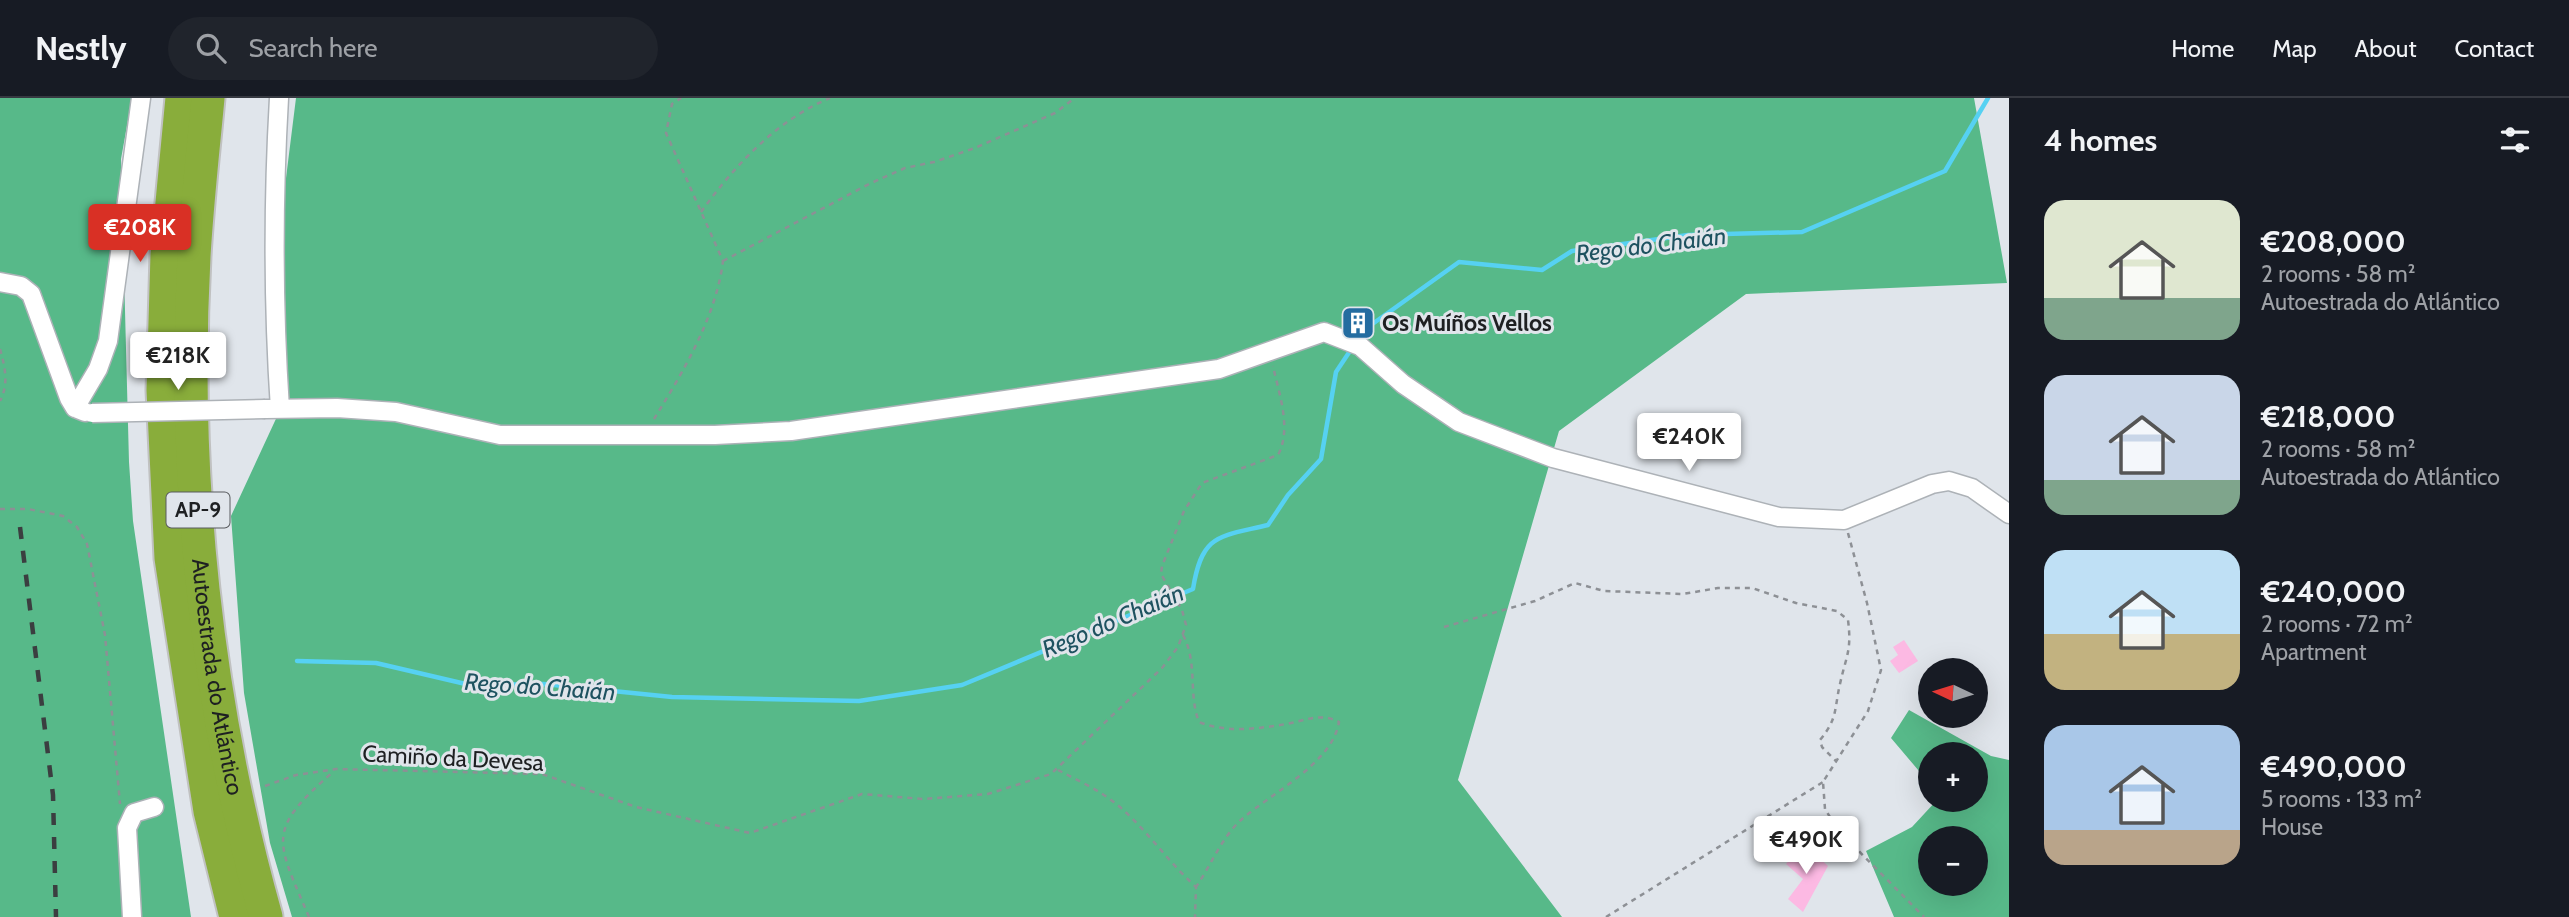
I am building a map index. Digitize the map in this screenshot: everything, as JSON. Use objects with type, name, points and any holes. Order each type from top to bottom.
[{"type":"highway","name":"Autoestrada do Atlántico","points":[[182,98],[167,255],[163,390],[171,558],[210,811],[236,917]]},
{"type":"highway","name":"Autoestrada do Atlántico","points":[[208,98],[194,285],[192,423],[202,570],[210,650],[223,736],[266,917]]},
{"type":"highway","points":[[171,558],[169,608],[194,817],[211,917]]},
{"type":"street","points":[[83,410],[86,393],[108,341],[141,98]]},
{"type":"street","points":[[272,409],[275,175],[279,98]]},
{"type":"street","points":[[0,282],[26,289],[35,301],[69,398],[83,410],[337,408],[397,412],[485,434],[645,435],[791,431],[1219,369],[1317,333],[1331,333],[1353,342],[1403,384],[1459,422],[1553,458],[1779,517],[1844,520],[1932,484],[1949,481],[1972,488],[2009,514]]},
{"type":"street","points":[[132,917],[127,843],[130,818],[140,810],[154,807]]},
{"type":"path","points":[[645,435],[685,369],[720,281],[723,261],[666,134],[672,104],[681,98]]},
{"type":"path","points":[[701,212],[737,167],[785,122],[831,98]]},
{"type":"path","points":[[723,261],[869,184],[905,168],[934,162],[975,148],[1055,113],[1075,98]]},
{"type":"path","points":[[0,349],[5,367],[5,390],[0,401]]},
{"type":"path","points":[[1195,917],[1196,887],[1215,860],[1226,836],[1241,820],[1291,782],[1331,744],[1339,722],[1315,716],[1245,728],[1214,728],[1199,722],[1195,711],[1193,664],[1182,635],[1185,625],[1182,610],[1165,582],[1162,566],[1184,511],[1202,484],[1268,461],[1278,455],[1283,446],[1284,423],[1269,351]]},
{"type":"path","points":[[0,509],[27,509],[63,516],[77,527],[87,544],[105,635],[116,790],[119,804],[130,818]]},
{"type":"path","points":[[1606,917],[1823,782],[1868,711],[1881,670],[1867,603],[1844,520]]},
{"type":"path","points":[[1444,627],[1535,601],[1575,583],[1604,591],[1683,594],[1718,588],[1752,588],[1796,603],[1837,611],[1848,620],[1850,654],[1840,684],[1837,711],[1831,726],[1820,740],[1822,747],[1836,761]]},
{"type":"path","name":"Camiño da Devesa","points":[[265,786],[296,775],[336,769],[542,774],[636,807],[750,833],[862,794],[923,799],[988,794],[1051,774],[1161,668],[1178,647],[1182,635]]},
{"type":"path","points":[[309,917],[281,847],[283,824],[336,769]]},
{"type":"path","points":[[1056,769],[1115,803],[1196,887]]},
{"type":"path","points":[[1823,782],[1825,808],[1838,830],[1924,917]]},
{"type":"green space","points":[[0,98],[132,98],[121,159],[133,521],[191,917],[0,917]]},
{"type":"green space","points":[[296,98],[1974,98],[2007,283],[1746,294],[1559,431],[1458,780],[1562,917],[292,917],[270,843],[244,693],[231,516],[287,395],[283,202]]},
{"type":"green space","points":[[1909,710],[1918,715],[1918,728],[1941,728],[1966,742],[1918,742],[1918,770],[1891,738]]},
{"type":"green space","points":[[1988,754],[2009,760],[2009,917],[1894,917],[1866,851],[1912,827],[1926,812],[1988,812]]},
{"type":"building","points":[[1904,640],[1918,661],[1899,673],[1890,661],[1898,655],[1893,647]]},
{"type":"building","points":[[1804,844],[1828,866],[1803,912],[1788,899],[1803,879],[1786,864]]},
{"type":"waterway","name":"Rego do Chaián","points":[[1357,341],[1364,330],[1459,262],[1542,270],[1572,251],[1688,235],[1802,232],[1945,171],[1988,98]]},
{"type":"waterway","name":"Rego do Chaián","points":[[297,661],[376,663],[470,685],[544,684],[672,697],[859,701],[962,685],[1193,589],[1202,557],[1216,540],[1268,525],[1288,495],[1321,459],[1336,372],[1352,348]]},
{"type":"railway","points":[[20,527],[53,795],[56,917]]},
{"type":"place","name":"Os Muíños Vellos","points":[[1358,323]]}]
